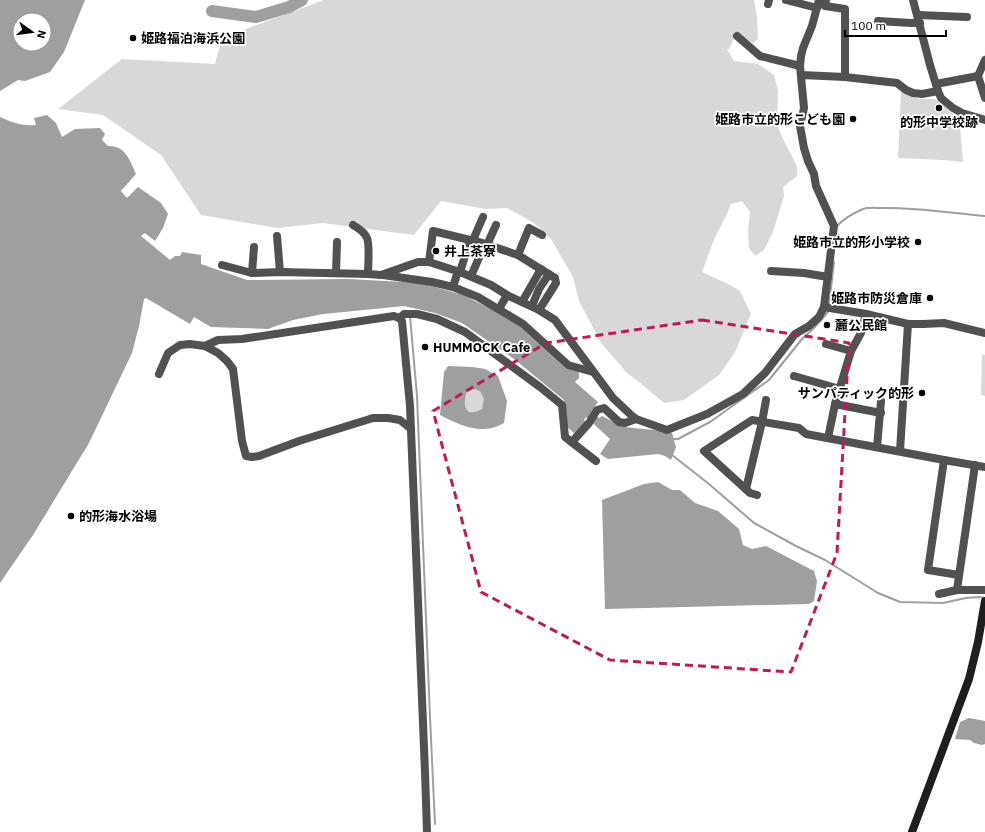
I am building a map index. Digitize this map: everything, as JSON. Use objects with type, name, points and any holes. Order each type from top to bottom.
[{"type":"street","points":[[381,275],[418,262],[428,262],[471,276],[540,310],[555,320],[613,398],[636,419],[667,430],[707,414],[742,394],[765,373],[795,334],[809,326],[819,317],[824,307],[834,226],[816,186],[814,174],[804,148],[800,126],[804,108],[800,66],[803,48],[812,26],[818,4],[786,0]]},
{"type":"street","points":[[826,0],[825,6],[845,9],[845,77]]},
{"type":"street","points":[[913,0],[930,65],[941,98],[962,113],[985,120]]},
{"type":"street","points":[[878,21],[912,23],[919,19],[966,17]]},
{"type":"street","points":[[737,36],[760,56],[800,66]]},
{"type":"street","points":[[985,60],[978,76],[985,98]]},
{"type":"street","points":[[801,75],[845,77],[898,83],[906,90],[922,94],[937,87],[978,76]]},
{"type":"street","points":[[453,287],[483,217]]},
{"type":"street","points":[[353,225],[367,238],[368,274]]},
{"type":"street","points":[[471,276],[496,226]]},
{"type":"street","points":[[518,255],[529,228],[542,234]]},
{"type":"street","points":[[428,262],[433,231],[472,240],[518,255],[555,278],[556,283],[540,310]]},
{"type":"street","points":[[277,236],[280,272]]},
{"type":"street","points":[[336,273],[338,242]]},
{"type":"street","points":[[252,274],[254,247]]},
{"type":"street","points":[[222,265],[252,274],[280,272],[368,274],[432,282],[453,287],[478,297],[523,324],[568,365],[593,372]]},
{"type":"street","points":[[522,302],[541,269]]},
{"type":"street","points":[[771,271],[804,273],[828,277]]},
{"type":"street","points":[[532,306],[539,289],[549,274]]},
{"type":"street","points":[[499,309],[507,295]]},
{"type":"street","points":[[824,307],[866,314],[908,324],[944,323],[985,333]]},
{"type":"street","points":[[399,318],[404,314],[417,314],[437,319],[465,332],[562,405],[566,437],[596,461]]},
{"type":"street","points":[[828,438],[835,404],[851,351],[861,333],[866,314]]},
{"type":"street","points":[[205,346],[218,340],[242,339],[394,316],[402,321],[407,366],[411,429],[427,832]]},
{"type":"street","points":[[900,451],[908,324]]},
{"type":"street","points":[[160,374],[168,353],[180,345],[190,344],[205,346],[218,353],[227,361],[233,369],[242,441],[246,456],[259,456],[299,441],[373,418],[400,420],[411,429]]},
{"type":"street","points":[[826,344],[851,351]]},
{"type":"street","points":[[794,376],[840,389]]},
{"type":"street","points":[[746,489],[766,400]]},
{"type":"street","points":[[877,447],[882,401]]},
{"type":"street","points":[[835,404],[881,413]]},
{"type":"street","points":[[572,442],[589,423],[597,410],[604,408],[619,422],[625,423],[636,419]]},
{"type":"street","points":[[757,495],[750,493],[704,451],[752,420],[799,428],[806,434],[944,460],[985,466]]},
{"type":"street","points":[[944,460],[928,570],[959,575]]},
{"type":"street","points":[[957,590],[975,465]]},
{"type":"street","points":[[939,594],[957,590],[985,590]]},
{"type":"street","points":[[912,832],[969,679],[978,642],[985,601]]},
{"type":"highlighted area","points":[[702,320],[849,343],[837,553],[791,672],[610,660],[481,592],[433,411],[546,343]]},
{"type":"shaded area","points":[[0,0],[85,0],[64,52],[50,72],[25,81],[18,80],[0,91]]},
{"type":"shaded area","points":[[324,0],[754,0],[757,17],[758,39],[753,43],[736,34],[729,49],[727,49],[734,61],[758,64],[774,75],[778,91],[777,124],[797,166],[797,176],[783,187],[784,196],[773,232],[764,250],[755,256],[749,248],[748,231],[750,212],[742,201],[731,204],[715,237],[702,272],[740,291],[751,314],[735,352],[719,375],[684,400],[664,403],[627,373],[601,343],[579,301],[573,277],[551,239],[534,223],[507,208],[485,209],[441,201],[414,235],[323,223],[277,228],[201,215],[161,155],[103,115],[58,109],[122,59],[215,64],[222,38]]},
{"type":"shaded area","points":[[901,91],[919,99],[935,99],[953,114],[970,120],[970,126],[960,127],[963,162],[898,158]]},
{"type":"shaded area","points":[[47,115],[56,123],[62,137],[75,129],[100,128],[105,134],[102,140],[108,146],[119,148],[126,154],[136,174],[121,191],[127,198],[138,187],[161,203],[168,214],[163,228],[155,241],[145,233],[141,236],[170,260],[175,256],[180,256],[182,252],[201,255],[201,264],[247,280],[349,279],[421,283],[463,295],[491,309],[520,327],[565,368],[579,371],[579,378],[575,382],[598,402],[591,412],[599,418],[602,416],[624,427],[672,433],[676,447],[671,460],[658,454],[608,459],[600,454],[610,439],[586,417],[584,420],[586,423],[576,435],[566,426],[564,400],[514,359],[462,323],[435,313],[404,306],[323,314],[293,320],[268,329],[211,327],[194,317],[190,324],[146,298],[144,299],[132,353],[89,443],[33,535],[0,583],[0,117],[18,124],[36,125],[34,118]]},
{"type":"shaded area","points":[[982,355],[985,355],[985,396],[981,395]]},
{"type":"shaded area","points":[[448,366],[472,367],[485,369],[498,376],[507,401],[504,423],[492,428],[478,429],[458,424],[440,415],[444,372]],"holes":[[[474,389],[480,391],[484,399],[482,409],[476,412],[468,411],[465,405],[467,391]]]},
{"type":"shaded area","points":[[474,389],[480,390],[485,399],[482,409],[475,412],[468,410],[464,402],[467,391]]},
{"type":"shaded area","points":[[658,482],[672,490],[680,490],[695,503],[718,511],[739,529],[743,545],[752,549],[766,546],[814,571],[817,581],[814,601],[809,604],[605,609],[602,500],[644,484]]},
{"type":"shaded area","points":[[969,718],[985,721],[985,744],[982,745],[974,743],[970,740],[955,739],[960,722]]},
{"type":"waterway","points":[[212,11],[256,17],[289,7],[302,0]]},
{"type":"waterway","points":[[837,226],[852,214],[869,208],[920,209],[985,216]]},
{"type":"waterway","points":[[829,306],[834,262]]},
{"type":"waterway","points":[[671,439],[678,439],[710,422],[769,380],[802,339],[828,312],[828,310]]},
{"type":"waterway","points":[[410,316],[417,396],[435,824]]},
{"type":"waterway","points":[[672,455],[709,484],[754,523],[825,560],[878,593],[900,602],[943,603],[966,598],[984,598]]},
{"type":"place","name":"姫路福泊海浜公園","points":[[133,38]]},
{"type":"place","name":"的形中学校跡","points":[[939,108]]},
{"type":"place","name":"姫路市立的形こども園","points":[[853,119]]},
{"type":"place","name":"姫路市立的形小学校","points":[[918,242]]},
{"type":"place","name":"井上茶寮","points":[[436,251]]},
{"type":"place","name":"姫路市防災倉庫","points":[[930,298]]},
{"type":"place","name":"麓公民館","points":[[827,325]]},
{"type":"place","name":"HUMMOCK Cafe","points":[[425,347]]},
{"type":"place","name":"サンパティック的形","points":[[922,393]]},
{"type":"place","name":"的形海水浴場","points":[[71,516]]}]
